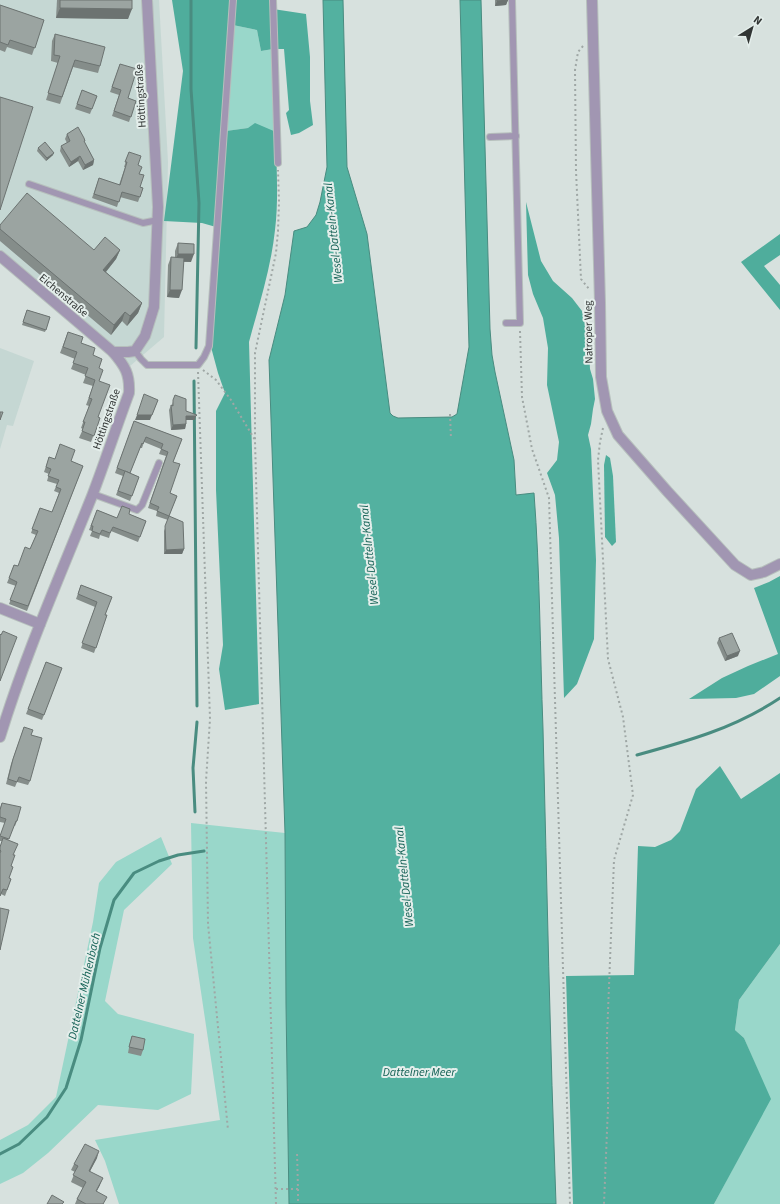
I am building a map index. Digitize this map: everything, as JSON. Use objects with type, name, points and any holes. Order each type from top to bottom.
[{"type":"street","name":"Höttingstraße","points":[[135,351],[145,336],[154,307],[158,220],[147,0]]},
{"type":"street","name":"Natroper Weg","points":[[592,0],[594,33],[601,377],[607,411],[618,435],[666,491],[735,565],[751,575],[764,572],[780,564]]},
{"type":"street","name":"Eichenstraße","points":[[0,256],[113,352]]},
{"type":"street","points":[[113,352],[135,351]]},
{"type":"street","name":"Höttingstraße","points":[[0,737],[7,713],[40,624],[93,494],[129,393],[130,382],[124,365],[113,352]]},
{"type":"street","points":[[0,608],[40,624]]},
{"type":"lane","points":[[135,351],[147,365],[198,365],[209,346],[233,0]]},
{"type":"lane","points":[[273,0],[278,163]]},
{"type":"lane","points":[[506,323],[520,323],[512,0]]},
{"type":"lane","points":[[490,137],[516,136]]},
{"type":"lane","points":[[29,184],[143,223],[158,220]]},
{"type":"lane","points":[[93,494],[137,510],[142,505],[159,463]]},
{"type":"path","points":[[594,33],[578,52],[575,70],[576,171],[581,279],[600,303]]},
{"type":"path","points":[[276,1204],[255,441],[255,353],[276,246],[279,202],[278,163]]},
{"type":"path","points":[[520,323],[522,397],[532,448],[549,498],[570,1204]]},
{"type":"path","points":[[198,365],[216,380],[231,400],[255,441]]},
{"type":"path","points":[[198,365],[210,719],[206,781],[208,924],[228,1130]]},
{"type":"path","points":[[604,1204],[608,1107],[607,1036],[614,860],[633,795],[623,717],[608,660],[598,460],[600,442],[607,411]]},
{"type":"path","points":[[450,414],[451,439]]},
{"type":"path","points":[[297,1152],[298,1204]]},
{"type":"path","points":[[276,1189],[298,1189]]},
{"type":"shaded area","points":[[0,0],[159,0],[168,162],[164,337],[130,366],[0,254]]},
{"type":"shaded area","points":[[172,0],[232,0],[216,227],[202,223],[164,221],[183,71]]},
{"type":"shaded area","points":[[235,0],[272,0],[273,9],[306,14],[310,57],[310,101],[313,125],[299,133],[291,135],[286,113],[289,110],[284,49],[261,51],[257,30],[233,25]]},
{"type":"shaded area","points":[[233,25],[257,30],[261,51],[273,49],[276,132],[248,128],[226,131]]},
{"type":"shaded area","points":[[255,123],[276,132],[277,181],[276,218],[271,258],[249,342],[259,704],[225,710],[219,669],[223,645],[216,490],[216,411],[225,393],[211,347],[226,131],[248,128]]},
{"type":"shaded area","points":[[526,202],[541,261],[553,281],[572,298],[582,311],[586,327],[590,369],[593,379],[595,399],[588,435],[591,449],[596,560],[594,639],[577,684],[564,698],[559,538],[555,495],[547,473],[557,460],[559,442],[547,385],[548,348],[543,318],[533,294],[528,275]]},
{"type":"shaded area","points":[[780,234],[780,255],[764,266],[780,285],[780,310],[741,262]]},
{"type":"shaded area","points":[[0,348],[34,361],[13,426],[7,425],[0,449]]},
{"type":"shaded area","points":[[606,455],[610,458],[613,476],[616,542],[612,546],[605,537],[604,465]]},
{"type":"shaded area","points":[[780,576],[780,676],[754,694],[736,698],[689,699],[722,678],[778,654],[754,588]]},
{"type":"shaded area","points":[[720,766],[741,799],[780,773],[780,944],[739,1000],[735,1030],[744,1038],[771,1099],[714,1204],[573,1204],[566,976],[634,975],[638,846],[655,847],[671,840],[680,831],[696,789]]},
{"type":"shaded area","points":[[191,823],[285,833],[289,1204],[119,1204],[105,1161],[95,1140],[220,1120],[193,938]]},
{"type":"shaded area","points":[[161,837],[172,864],[124,910],[105,1001],[118,1014],[194,1034],[191,1094],[158,1110],[98,1105],[48,1153],[23,1173],[0,1184],[0,1140],[28,1125],[56,1097],[93,922],[99,883],[116,862]]},
{"type":"shaded area","points":[[780,944],[780,1204],[714,1204],[770,1099],[744,1038],[735,1030],[739,1000]]},
{"type":"water","name":"Dattelner Meer","points":[[323,0],[343,0],[347,167],[367,234],[390,413],[398,418],[452,417],[457,414],[469,347],[460,0],[481,0],[492,355],[514,460],[516,495],[534,493],[538,552],[556,1204],[289,1204],[285,833],[269,360],[285,295],[294,231],[307,227],[316,215],[327,167]]},
{"type":"building","points":[[60,0],[132,0],[132,9],[60,8]]},
{"type":"building","points":[[0,5],[44,20],[35,48],[10,40],[8,45],[0,42]]},
{"type":"building","points":[[55,34],[105,47],[100,66],[75,60],[62,97],[48,93],[60,56],[54,55]]},
{"type":"building","points":[[120,64],[137,69],[128,98],[136,101],[131,117],[114,111],[121,90],[112,87]]},
{"type":"building","points":[[82,90],[97,96],[92,109],[77,104]]},
{"type":"building","points":[[0,97],[33,107],[0,210]]},
{"type":"building","points":[[78,127],[94,160],[85,165],[80,156],[71,162],[61,146],[70,141],[67,134]]},
{"type":"building","points":[[45,142],[54,153],[47,158],[38,148]]},
{"type":"building","points":[[129,152],[141,156],[138,165],[142,167],[139,174],[144,175],[140,187],[143,188],[140,197],[122,192],[119,202],[94,194],[99,178],[120,185],[127,162],[125,162]]},
{"type":"building","points":[[27,193],[94,250],[105,237],[120,250],[103,270],[142,303],[130,316],[125,312],[114,325],[0,229],[0,225]]},
{"type":"building","points":[[178,243],[194,244],[194,254],[178,254]]},
{"type":"building","points":[[171,257],[184,258],[182,290],[170,290]]},
{"type":"building","points":[[27,310],[50,317],[46,330],[23,322]]},
{"type":"building","points":[[68,332],[83,337],[81,343],[95,348],[93,355],[102,359],[99,368],[103,370],[99,381],[110,385],[98,417],[100,418],[94,436],[82,431],[85,422],[83,422],[92,399],[89,398],[95,380],[85,376],[88,368],[73,363],[77,352],[63,347]]},
{"type":"building","points":[[144,394],[158,400],[152,415],[137,415]]},
{"type":"building","points":[[175,395],[186,399],[186,411],[197,415],[186,416],[186,424],[173,425],[171,405],[173,406]]},
{"type":"building","points":[[0,412],[3,412],[0,420]]},
{"type":"building","points":[[134,421],[182,439],[173,462],[180,464],[170,493],[177,496],[169,516],[157,511],[159,507],[150,503],[168,452],[161,449],[163,444],[146,437],[143,444],[142,443],[130,473],[117,468]]},
{"type":"building","points":[[60,444],[75,450],[71,461],[83,466],[28,606],[10,600],[17,582],[9,578],[14,565],[18,566],[25,547],[30,549],[38,531],[32,529],[40,508],[52,512],[61,489],[56,487],[59,480],[48,476],[51,469],[46,467],[49,457],[55,459]]},
{"type":"building","points":[[125,471],[139,477],[132,496],[118,491]]},
{"type":"building","points":[[122,506],[130,509],[129,514],[146,521],[140,537],[113,527],[110,533],[102,530],[100,534],[92,531],[93,526],[91,526],[97,510],[117,518]]},
{"type":"building","points":[[169,516],[183,522],[184,549],[166,550],[165,526]]},
{"type":"building","points":[[81,585],[112,597],[105,615],[107,615],[96,648],[82,643],[97,602],[78,594]]},
{"type":"building","points":[[3,631],[17,637],[0,681],[0,634],[1,635]]},
{"type":"building","points":[[732,633],[740,651],[727,656],[719,638]]},
{"type":"building","points":[[46,662],[62,668],[44,715],[28,709]]},
{"type":"building","points":[[24,727],[33,730],[31,735],[42,738],[30,781],[19,777],[17,782],[8,779]]},
{"type":"building","points":[[2,803],[21,807],[9,839],[0,836],[6,819],[0,817]]},
{"type":"building","points":[[3,838],[18,844],[13,855],[15,855],[11,866],[13,867],[9,878],[11,879],[7,890],[3,889],[0,896],[0,847]]},
{"type":"building","points":[[0,908],[9,910],[0,950]]},
{"type":"building","points":[[132,1036],[145,1039],[143,1050],[129,1047]]},
{"type":"building","points":[[85,1144],[99,1151],[89,1171],[103,1178],[96,1191],[107,1197],[103,1204],[86,1204],[77,1199],[86,1182],[73,1175],[78,1166],[74,1164]]},
{"type":"building","points":[[52,1195],[64,1202],[62,1204],[47,1204]]},
{"type":"waterway","points":[[191,0],[191,89],[199,203],[196,348]]},
{"type":"waterway","points":[[194,381],[197,706]]},
{"type":"waterway","name":"Dattelner Mühlenbach","points":[[637,755],[693,739],[728,726],[746,718],[780,698]]},
{"type":"waterway","points":[[195,812],[193,768],[197,722]]},
{"type":"waterway","name":"Dattelner Mühlenbach","points":[[0,1154],[19,1144],[47,1117],[66,1088],[81,1040],[100,948],[114,900],[134,873],[159,861],[178,855],[204,851]]},
{"type":"water label","name":"Wesel-Datteln-Kanal","points":[[333,233]]},
{"type":"water label","name":"Wesel-Datteln-Kanal","points":[[369,555]]},
{"type":"water label","name":"Wesel-Datteln-Kanal","points":[[404,877]]}]
